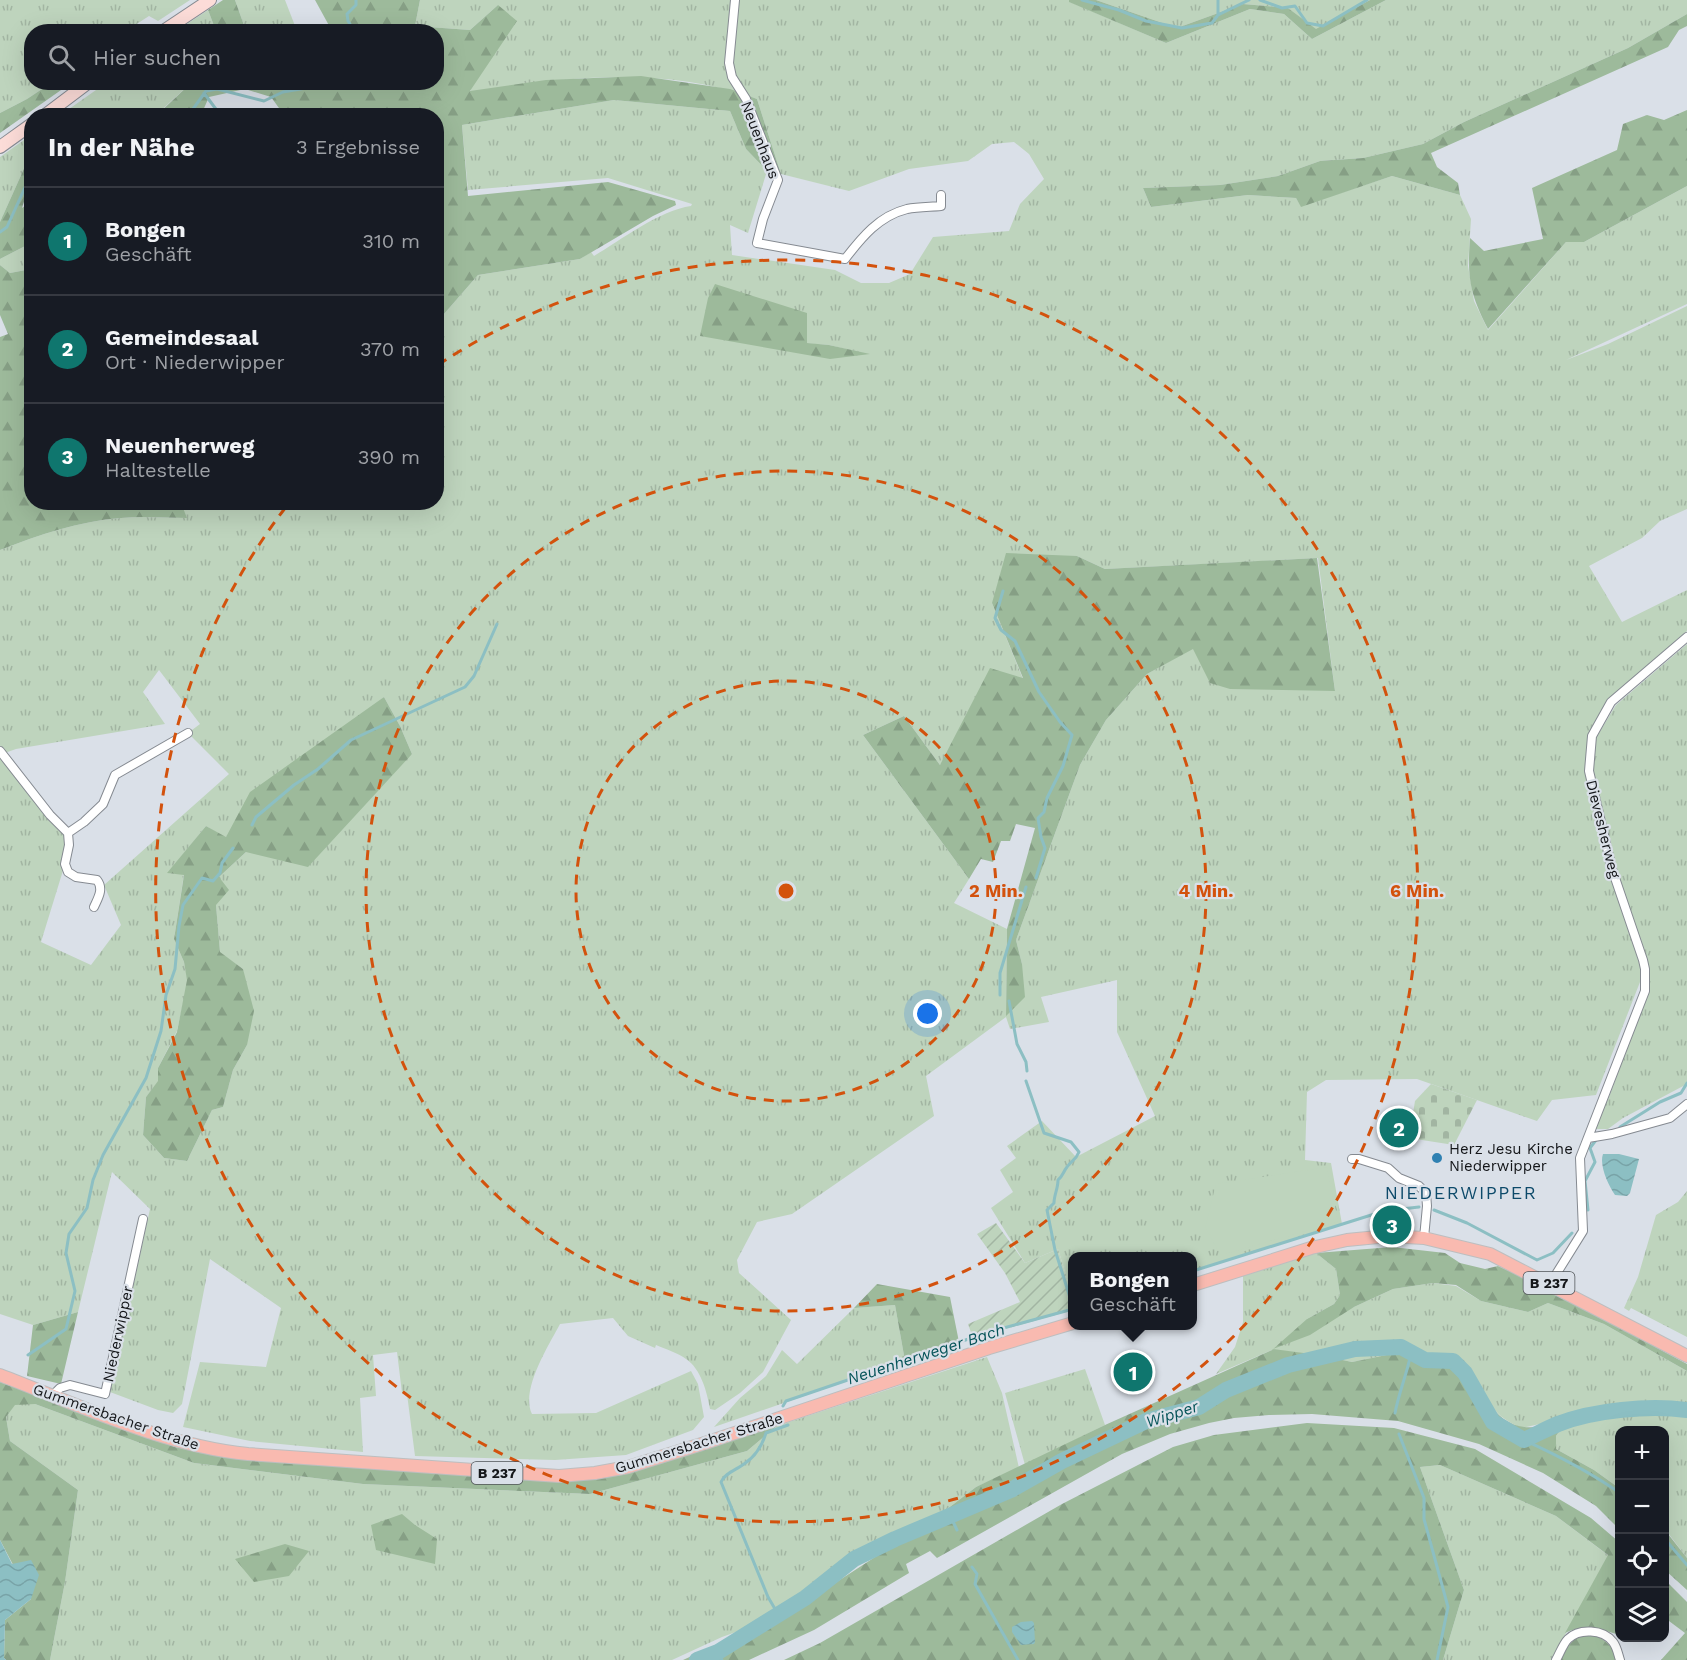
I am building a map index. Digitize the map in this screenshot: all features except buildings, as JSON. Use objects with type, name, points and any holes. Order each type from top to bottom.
[{"type":"main road","points":[[174,24],[210,0]]},
{"type":"main road","points":[[55,108],[78,90]]},
{"type":"main road","points":[[0,147],[24,130]]},
{"type":"main road","name":"B 237","points":[[1197,1284],[1311,1248],[1347,1240],[1388,1236],[1424,1238],[1490,1254],[1687,1356]]},
{"type":"main road","name":"Gummersbacher Straße","points":[[0,1375],[175,1440],[226,1452],[560,1476],[628,1467],[988,1348],[1068,1324]]},
{"type":"street","name":"Neuenhaus","points":[[735,0],[729,63],[732,77],[746,99],[778,180],[763,219],[757,243],[845,259],[874,224],[907,209],[941,206],[941,195]]},
{"type":"street","name":"Dievesherweg","points":[[1588,1138],[1645,991],[1645,969],[1612,869],[1589,771],[1592,736],[1611,702],[1687,637]]},
{"type":"street","points":[[68,832],[84,822],[104,804],[116,775],[188,733]]},
{"type":"street","points":[[0,751],[50,815],[68,832],[69,845],[65,864],[68,872],[76,877],[97,880],[100,884],[94,907]]},
{"type":"street","points":[[1550,1284],[1583,1231],[1580,1158],[1588,1138],[1612,1134],[1670,1118],[1687,1104]]},
{"type":"street","points":[[1352,1160],[1388,1168],[1399,1178],[1419,1186],[1426,1193],[1424,1238]]},
{"type":"street","name":"Niederwipper","points":[[53,1395],[60,1388],[70,1385],[105,1394],[143,1219]]},
{"type":"street","points":[[1556,1660],[1568,1640],[1576,1634],[1593,1632],[1612,1641],[1620,1660]]},
{"type":"green space","points":[[0,0],[190,0],[158,21],[149,16],[137,24],[24,24],[24,90],[40,90],[0,113]]},
{"type":"green space","points":[[223,0],[235,0],[244,24],[213,24],[208,10]]},
{"type":"green space","points":[[235,0],[285,0],[294,24],[244,24]]},
{"type":"green space","points":[[315,0],[420,0],[415,24],[328,24]]},
{"type":"green space","points":[[420,0],[1069,0],[1166,43],[1250,9],[1284,14],[1312,39],[1386,0],[1687,0],[1687,14],[1628,48],[1464,122],[1423,144],[1363,158],[1320,161],[1278,176],[1220,185],[1143,188],[1151,207],[1248,195],[1296,198],[1301,206],[1392,176],[1460,195],[1471,219],[1468,266],[1474,301],[1488,330],[1566,242],[1584,242],[1687,186],[1687,304],[1566,360],[1608,344],[1687,306],[1687,509],[1660,521],[1642,538],[1589,566],[1622,622],[1687,590],[1687,631],[1610,700],[1589,735],[1586,770],[1640,960],[1640,982],[1596,1095],[1552,1100],[1537,1121],[1417,1079],[1326,1080],[1307,1092],[1305,1160],[1331,1163],[1342,1224],[1197,1271],[1197,1252],[1068,1252],[1068,1282],[1058,1249],[1025,1263],[991,1208],[1013,1192],[1000,1170],[1016,1158],[1007,1146],[1042,1121],[1076,1157],[1155,1116],[1117,1032],[1117,980],[1041,997],[1049,1022],[1010,1029],[1006,1017],[926,1076],[934,1116],[792,1214],[757,1222],[737,1260],[739,1273],[791,1320],[763,1372],[740,1393],[715,1410],[710,1409],[702,1381],[691,1363],[671,1351],[656,1345],[655,1348],[628,1336],[613,1318],[560,1324],[537,1368],[530,1393],[529,1404],[532,1414],[596,1413],[691,1371],[698,1384],[704,1417],[693,1430],[626,1455],[555,1460],[415,1456],[407,1394],[402,1393],[397,1352],[373,1355],[376,1396],[360,1398],[363,1452],[250,1441],[183,1427],[200,1362],[266,1367],[281,1308],[210,1259],[182,1404],[173,1413],[158,1410],[110,1392],[150,1209],[112,1172],[78,1312],[33,1325],[0,1314],[0,755],[64,834],[65,864],[41,942],[91,965],[121,925],[104,885],[229,774],[188,733],[200,724],[159,670],[143,692],[165,724],[16,749],[2,754],[0,751],[0,550],[75,525],[129,517],[186,518],[183,510],[444,510],[444,314],[478,275],[580,259],[591,252],[594,256],[654,219],[692,204],[608,178],[468,190],[462,125],[614,100],[730,111],[746,149],[767,171],[748,233],[730,225],[732,255],[835,270],[861,283],[889,283],[910,274],[933,237],[1009,231],[1020,204],[1044,179],[1029,154],[1014,142],[992,144],[968,161],[909,169],[849,191],[781,174],[757,99],[722,88],[686,81],[614,77],[542,82],[470,92],[498,5],[470,30],[444,28],[444,24],[415,24]],"holes":[[[700,336],[829,345],[867,354]],[[1077,556],[1105,569],[1318,558],[1335,691],[1193,648],[1147,674],[1106,720],[1080,765],[1016,940],[1022,964],[1006,1015],[1007,929],[954,903],[969,879],[863,735],[904,716],[940,765],[1023,679],[992,603]],[[384,697],[412,754],[246,852],[219,877],[216,905],[220,953],[243,969],[247,1045],[233,1070],[223,1107],[212,1110],[187,1161],[164,1158],[143,1135],[146,1097],[158,1082],[158,1068],[177,1031],[188,981],[184,962],[174,939],[184,874],[168,873],[206,826],[225,838]]]},
{"type":"green space","points":[[1069,0],[1096,0],[1177,28],[1243,4],[1288,8],[1316,29],[1370,0],[1386,0],[1312,39],[1284,14],[1250,9],[1166,43],[1069,2]]},
{"type":"green space","points":[[1096,0],[1370,0],[1316,30],[1288,8],[1243,4],[1177,28]]},
{"type":"green space","points":[[498,5],[517,21],[470,91],[546,80],[641,76],[730,89],[757,99],[781,174],[767,171],[746,149],[730,111],[614,100],[462,125],[468,196],[608,182],[675,201],[676,205],[580,259],[478,275],[444,314],[444,108],[279,108],[271,97],[248,90],[444,90],[444,28],[470,30]]},
{"type":"green space","points":[[208,10],[213,24],[187,24]]},
{"type":"green space","points":[[1687,14],[1687,26],[1679,30],[1668,47],[1431,153],[1437,167],[1458,183],[1460,195],[1392,176],[1301,207],[1296,198],[1248,195],[1151,207],[1143,188],[1220,185],[1278,176],[1320,161],[1363,158],[1423,144],[1464,122],[1628,48]]},
{"type":"green space","points":[[40,90],[61,90],[36,108],[24,108],[24,116],[0,133],[0,113]]},
{"type":"green space","points":[[96,90],[183,90],[164,108],[70,108]]},
{"type":"green space","points":[[184,90],[240,90],[209,97],[204,108],[164,108]]},
{"type":"green space","points":[[1687,110],[1687,186],[1584,242],[1566,242],[1488,329],[1477,306],[1471,285],[1470,238],[1484,251],[1543,239],[1532,188],[1617,150],[1623,124],[1647,115],[1664,120]]},
{"type":"green space","points":[[24,140],[24,169],[0,222],[0,157]]},
{"type":"green space","points":[[24,169],[22,208],[24,207],[24,247],[0,259],[0,222]]},
{"type":"green space","points":[[24,247],[24,270],[10,273],[0,265],[0,259]]},
{"type":"green space","points":[[0,265],[10,273],[24,270],[24,510],[184,510],[187,518],[129,517],[90,522],[44,534],[0,550],[0,337],[8,334],[0,315]]},
{"type":"green space","points":[[715,284],[807,313],[807,343],[829,345],[870,354],[830,359],[700,336],[708,298]]},
{"type":"green space","points":[[1006,553],[1077,556],[1105,569],[1317,558],[1335,691],[1230,689],[1210,683],[1193,649],[1147,674],[1106,720],[1080,765],[1016,940],[1022,964],[1025,997],[1006,1016],[1007,929],[1035,828],[1016,824],[1010,841],[1001,841],[993,862],[981,859],[969,879],[863,735],[904,716],[940,765],[990,668],[1023,678],[992,603]]},
{"type":"green space","points":[[1687,644],[1687,1084],[1623,1118],[1608,1129],[1594,1129],[1609,1097],[1649,989],[1648,964],[1615,869],[1593,770],[1596,738],[1616,705]]},
{"type":"green space","points":[[384,697],[412,754],[308,867],[246,852],[219,877],[229,890],[216,905],[220,952],[243,969],[254,1011],[247,1045],[233,1070],[223,1107],[212,1110],[187,1161],[164,1158],[143,1135],[146,1097],[158,1081],[158,1068],[177,1032],[187,980],[184,962],[174,939],[184,875],[167,873],[206,826],[226,837],[250,792]]},
{"type":"green space","points":[[1431,1084],[1477,1100],[1454,1145],[1409,1138],[1415,1101]]},
{"type":"green space","points":[[1327,1167],[1338,1222],[1221,1255],[1205,1228],[1216,1184]]},
{"type":"green space","points":[[1687,1191],[1687,1337],[1631,1308],[1629,1311],[1624,1308],[1638,1277],[1656,1215],[1678,1202]]},
{"type":"green space","points":[[996,1223],[1025,1263],[1058,1249],[1068,1282],[1068,1311],[973,1338],[968,1324],[1020,1302],[1005,1273],[977,1234]]},
{"type":"green space","points":[[1392,1247],[1445,1253],[1460,1263],[1485,1269],[1498,1266],[1546,1288],[1687,1364],[1687,1371],[1604,1324],[1548,1303],[1528,1312],[1481,1301],[1456,1285],[1433,1283],[1393,1289],[1354,1307],[1310,1335],[1273,1349],[1307,1319],[1334,1304],[1340,1295],[1336,1269],[1316,1253]]},
{"type":"green space","points":[[1316,1253],[1336,1269],[1340,1295],[1334,1304],[1307,1319],[1354,1307],[1393,1289],[1433,1283],[1456,1286],[1481,1301],[1528,1312],[1548,1303],[1604,1324],[1687,1371],[1687,1405],[1657,1403],[1620,1406],[1522,1428],[1511,1423],[1494,1409],[1464,1360],[1411,1350],[1352,1362],[1319,1355],[1272,1350],[1216,1374],[1235,1347],[1243,1322],[1243,1276]]},
{"type":"green space","points":[[877,1284],[950,1297],[959,1342],[905,1361],[895,1305],[854,1308]]},
{"type":"green space","points":[[895,1305],[905,1361],[714,1427],[740,1398],[766,1376],[782,1350],[797,1364],[854,1308]]},
{"type":"green space","points":[[78,1312],[61,1384],[27,1376],[33,1325]]},
{"type":"green space","points":[[1273,1349],[1352,1362],[1411,1350],[1464,1360],[1490,1405],[1509,1422],[1534,1427],[1543,1437],[1563,1426],[1556,1436],[1556,1449],[1594,1470],[1615,1485],[1615,1525],[1596,1506],[1543,1473],[1479,1444],[1398,1421],[1312,1414],[1234,1418],[1170,1434],[1122,1454],[937,1558],[930,1551],[906,1564],[909,1573],[814,1630],[749,1660],[683,1660],[720,1643],[763,1630],[938,1516],[976,1487],[1105,1425]]},
{"type":"green space","points":[[987,1357],[1002,1393],[1019,1468],[976,1487],[938,1516],[899,1534],[877,1541],[828,1573],[761,1623],[722,1637],[672,1660],[50,1660],[65,1582],[78,1490],[10,1441],[6,1417],[15,1404],[35,1404],[194,1463],[363,1484],[590,1494],[747,1451],[777,1426]]},
{"type":"green space","points":[[1085,1369],[1105,1425],[1025,1465],[1005,1393]]},
{"type":"green space","points":[[0,1382],[175,1447],[232,1458],[557,1481],[622,1475],[777,1426],[747,1451],[590,1494],[363,1484],[194,1463],[35,1404],[15,1405],[6,1417],[10,1441],[78,1490],[65,1582],[50,1660],[6,1660],[4,1658],[5,1620],[31,1599],[0,1540]]},
{"type":"green space","points":[[1625,1415],[1687,1416],[1687,1558],[1669,1534],[1669,1426],[1615,1426],[1615,1485],[1594,1470],[1556,1449],[1556,1436],[1563,1426]]},
{"type":"green space","points":[[1307,1423],[1394,1428],[1475,1449],[1591,1518],[1615,1539],[1615,1634],[1585,1628],[1565,1633],[1608,1555],[1556,1516],[1440,1465],[1420,1467],[1464,1590],[1443,1660],[784,1660],[820,1643],[1062,1504],[1173,1447],[1214,1435]]},
{"type":"green space","points":[[1440,1465],[1556,1516],[1609,1556],[1551,1660],[1443,1660],[1464,1590],[1420,1467]]},
{"type":"green space","points":[[402,1514],[437,1539],[435,1564],[376,1550],[371,1525]]},
{"type":"green space","points":[[1669,1535],[1687,1558],[1687,1590],[1669,1574]]},
{"type":"green space","points":[[285,1544],[309,1551],[289,1576],[254,1582],[235,1559]]},
{"type":"green space","points":[[1669,1584],[1687,1602],[1687,1660],[1661,1660],[1685,1633],[1669,1621]]},
{"type":"green space","points":[[1593,1634],[1609,1644],[1617,1660],[1561,1660],[1573,1641]]},
{"type":"water","points":[[1603,1154],[1619,1154],[1639,1159],[1630,1193],[1627,1196],[1615,1195],[1612,1191],[1603,1169]]},
{"type":"water","points":[[0,1540],[12,1564],[31,1560],[39,1575],[31,1599],[5,1620],[4,1658],[6,1660],[0,1660]]},
{"type":"water","points":[[1032,1621],[1035,1642],[1021,1645],[1012,1632],[1012,1627],[1021,1622]]},
{"type":"waterway","points":[[350,24],[347,14],[356,5],[356,0]]},
{"type":"waterway","points":[[1082,0],[1119,10],[1146,21],[1182,28],[1212,23],[1218,15],[1249,0]]},
{"type":"waterway","points":[[1218,0],[1218,15]]},
{"type":"waterway","points":[[1260,0],[1282,8],[1295,6],[1307,23],[1323,26],[1367,0]]},
{"type":"waterway","points":[[194,108],[206,91],[212,90]]},
{"type":"waterway","points":[[221,90],[264,101],[283,92],[295,90]]},
{"type":"waterway","points":[[204,93],[215,108]]},
{"type":"waterway","points":[[0,232],[7,227],[24,190]]},
{"type":"waterway","points":[[1003,591],[995,618],[1001,630],[1015,641],[1039,692],[1072,735],[1063,766],[1047,798],[1044,812],[1038,818],[1045,848],[1036,878]]},
{"type":"waterway","points":[[252,825],[256,817],[351,740],[465,687],[474,676],[497,624]]},
{"type":"waterway","points":[[28,1355],[66,1329],[75,1291],[66,1253],[69,1234],[87,1208],[93,1180],[103,1155],[146,1078],[161,1031],[166,995],[175,969],[183,905],[202,878],[213,881],[220,873],[222,863],[233,848]]},
{"type":"waterway","points":[[1000,995],[1000,973],[1026,887]]},
{"type":"waterway","points":[[1009,1001],[1017,1044],[1026,1062],[1027,1071]]},
{"type":"waterway","points":[[1026,1081],[1044,1133],[1071,1142],[1079,1152],[1058,1180],[1054,1203],[1047,1210],[1055,1250],[1068,1291]]},
{"type":"waterway","name":"Neuenherweger Bach","points":[[1620,1127],[1660,1102],[1681,1093],[1687,1083]]},
{"type":"waterway","name":"Neuenherweger Bach","points":[[1588,1210],[1585,1181],[1595,1162],[1590,1148],[1596,1140]]},
{"type":"waterway","name":"Neuenherweger Bach","points":[[1197,1270],[1384,1211],[1419,1207]]},
{"type":"waterway","name":"Neuenherweger Bach","points":[[1434,1210],[1467,1223],[1537,1260],[1553,1253],[1572,1233]]},
{"type":"waterway","name":"Neuenherweger Bach","points":[[783,1406],[786,1401],[989,1332],[1068,1310]]},
{"type":"waterway","name":"Wipper","points":[[697,1660],[718,1652],[805,1598],[854,1559],[895,1539],[1011,1490],[1062,1461],[1146,1421],[1199,1407],[1226,1390],[1288,1365],[1355,1349],[1401,1347],[1425,1360],[1453,1361],[1465,1373],[1493,1422],[1524,1440],[1558,1424],[1588,1415],[1656,1408],[1687,1410]]},
{"type":"waterway","points":[[1395,1413],[1411,1353]]},
{"type":"waterway","name":"Neuenherweger Bach","points":[[778,1614],[768,1597],[721,1482],[728,1474],[755,1455],[766,1433],[788,1425]]},
{"type":"waterway","points":[[1399,1434],[1424,1498],[1424,1519],[1448,1607],[1437,1660]]},
{"type":"waterway","points":[[1524,1440],[1573,1464],[1615,1490]]},
{"type":"waterway","points":[[951,1517],[957,1530]]},
{"type":"waterway","points":[[1669,1544],[1687,1565]]},
{"type":"waterway","points":[[972,1567],[977,1574],[975,1584],[1018,1660]]},
{"type":"waterway","points":[[718,1652],[722,1660]]},
{"type":"place","name":"Gemeindesaal","points":[[1399,1128]]},
{"type":"place","name":"Herz Jesu Kirche Niederwipper","points":[[1437,1158]]},
{"type":"place","name":"Neuenherweg","points":[[1392,1225]]},
{"type":"place","name":"Bongen","points":[[1133,1372]]},
{"type":"district","name":"NIEDERWIPPER","points":[[1461,1192]]}]
